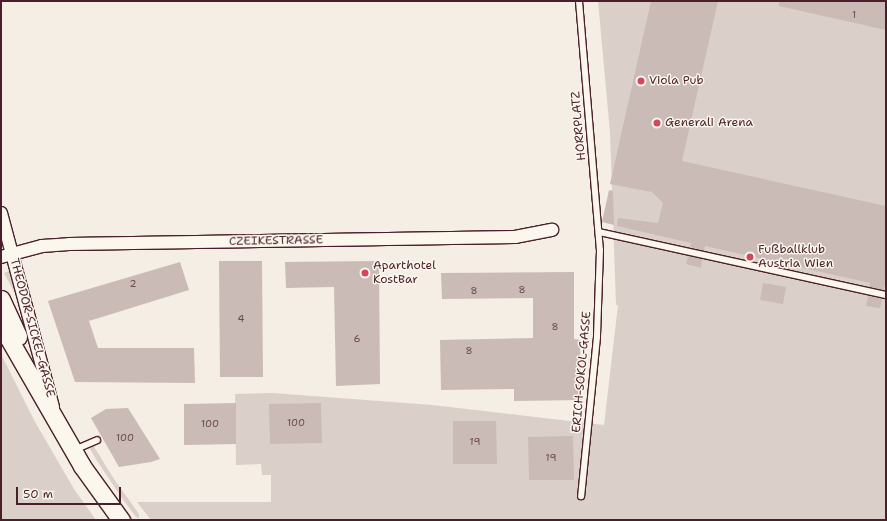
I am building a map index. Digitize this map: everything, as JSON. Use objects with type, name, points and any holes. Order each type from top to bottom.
[{"type":"main road","points":[[1,299],[56,419]]},
{"type":"main road","points":[[1,325],[82,466],[121,520]]},
{"type":"street","name":"THEODOR-SICKEL-GASSE","points":[[1,213],[6,255],[56,419]]},
{"type":"street","name":"CZEIKESTRASSE","points":[[6,255],[42,246],[69,244],[515,237],[552,230]]},
{"type":"lane","name":"HORRPLATZ","points":[[579,1],[600,250]]},
{"type":"lane","points":[[599,232],[886,295]]},
{"type":"lane","name":"ERICH-SOKOL-GASSE","points":[[581,496],[597,337],[600,250]]},
{"type":"lane","points":[[74,450],[97,440]]},
{"type":"shaded area","name":"Fußballklub Austria Wien","points":[[598,1],[886,1],[886,520],[151,520],[137,502],[271,502],[271,475],[262,475],[261,464],[236,465],[235,394],[273,393],[432,405],[604,425],[618,305],[616,305],[610,132]]},
{"type":"shaded area","points":[[12,270],[27,316],[4,273]]},
{"type":"shaded area","points":[[1,354],[34,420],[74,489],[96,520],[1,520]]},
{"type":"shaded area","points":[[93,445],[114,479],[139,514],[139,518],[136,517],[124,501],[97,461],[89,447]]},
{"type":"building","name":"Generali Arena","points":[[651,1],[718,1],[682,161],[886,206],[886,287],[884,286],[884,290],[869,287],[870,283],[705,246],[704,251],[690,247],[691,243],[617,226],[618,218],[658,223],[663,203],[652,192],[610,184]]},
{"type":"building","points":[[779,1],[886,1],[886,30],[779,6]]},
{"type":"building","points":[[609,190],[613,191],[614,225],[602,222]]},
{"type":"building","points":[[688,256],[702,259],[701,268],[686,264]]},
{"type":"building","points":[[219,261],[262,261],[263,377],[220,377]]},
{"type":"building","points":[[379,261],[380,384],[336,386],[334,287],[286,288],[285,262]]},
{"type":"building","points":[[180,262],[189,290],[89,321],[98,348],[194,348],[195,383],[75,382],[48,301]]},
{"type":"building","points":[[574,272],[574,339],[580,340],[581,400],[514,401],[514,389],[441,390],[440,340],[533,338],[533,298],[442,299],[441,273]]},
{"type":"building","points":[[763,283],[786,287],[783,304],[760,300]]},
{"type":"building","points":[[868,296],[882,299],[880,308],[866,306]]},
{"type":"building","points":[[236,403],[236,444],[184,445],[184,404]]},
{"type":"building","points":[[321,403],[322,443],[270,444],[269,404]]},
{"type":"building","points":[[128,408],[160,459],[151,462],[119,467],[91,418],[106,409]]},
{"type":"building","points":[[453,421],[496,421],[497,464],[453,464]]},
{"type":"building","points":[[573,436],[574,480],[529,480],[528,437]]},
{"type":"place","name":"Viola Pub","points":[[641,81]]},
{"type":"place","name":"Generali Arena","points":[[657,123]]},
{"type":"place","name":"Fußballklub Austria Wien","points":[[750,257]]},
{"type":"place","name":"Aparthotel KostBar","points":[[365,273]]}]
